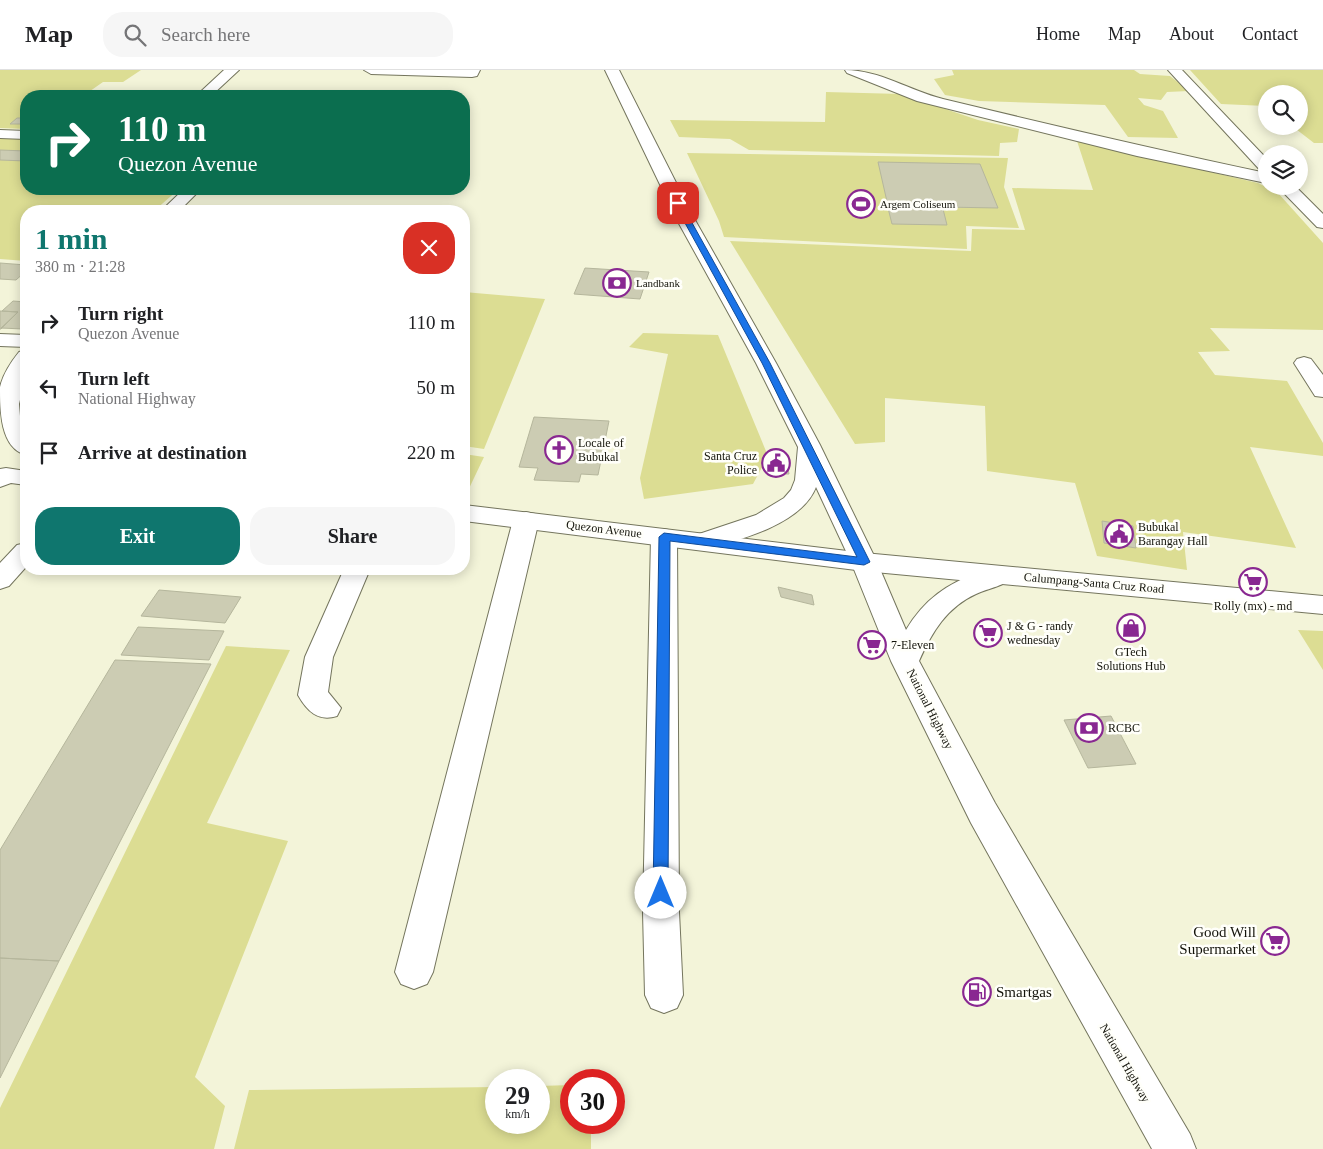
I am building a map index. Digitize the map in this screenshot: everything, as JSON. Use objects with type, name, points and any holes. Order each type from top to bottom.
[{"type":"main road","points":[[210,90],[232,70]]},
{"type":"main road","points":[[371,70],[472,71]]},
{"type":"main road","name":"National Highway","points":[[612,70],[686,220],[766,363],[808,445],[864,562],[905,661],[984,813],[1175,1149]]},
{"type":"main road","points":[[852,70],[922,98],[1137,151],[1258,176]]},
{"type":"main road","points":[[1175,70],[1258,158]]},
{"type":"main road","points":[[0,134],[20,135]]},
{"type":"main road","points":[[175,205],[186,195]]},
{"type":"main road","points":[[1294,195],[1323,223]]},
{"type":"main road","points":[[1308,195],[1323,197]]},
{"type":"main road","points":[[0,340],[20,341]]},
{"type":"main road","points":[[1304,363],[1323,391]]},
{"type":"main road","points":[[20,366],[6,391],[2,411],[7,433],[20,443]]},
{"type":"main road","points":[[705,542],[750,527],[776,515],[795,500],[807,482],[808,445]]},
{"type":"main road","points":[[0,480],[6,475],[20,477]]},
{"type":"main road","name":"Quezon Avenue","points":[[470,514],[864,562]]},
{"type":"main road","points":[[414,972],[526,520]]},
{"type":"main road","points":[[664,537],[660,912],[664,995]]},
{"type":"main road","points":[[0,580],[20,557]]},
{"type":"main road","name":"Calumpang-Santa Cruz Road","points":[[864,562],[1323,605]]},
{"type":"main road","points":[[326,708],[313,695],[320,657],[354,575]]},
{"type":"main road","points":[[905,661],[927,617],[938,606],[970,583],[1001,575]]},
{"type":"green space","points":[[0,70],[141,70],[123,82],[103,82],[92,90],[20,90],[20,129],[0,128]]},
{"type":"green space","points":[[952,70],[1134,70],[1140,74],[1170,76],[1189,91],[1167,92],[1161,100],[1138,98],[1144,105],[1163,111],[1178,138],[1128,137],[1105,105],[979,101],[945,95],[934,79],[954,75]]},
{"type":"green space","points":[[1190,70],[1323,70],[1323,143],[1314,143],[1304,135],[1308,135],[1308,85],[1258,85],[1258,106],[1221,104]]},
{"type":"green space","points":[[826,92],[901,94],[978,120],[1019,129],[1017,142],[1000,143],[999,156],[749,150],[730,139],[679,137],[670,120],[825,122]]},
{"type":"green space","points":[[0,137],[20,138],[20,195],[172,195],[161,205],[20,205],[20,261],[0,259]]},
{"type":"green space","points":[[1077,141],[1258,183],[1258,195],[1280,195],[1323,243],[1323,330],[1210,328],[1230,351],[1198,352],[1215,375],[1287,381],[1323,443],[1323,456],[1250,447],[1296,548],[1183,532],[1187,570],[1097,556],[1075,483],[987,471],[985,406],[885,398],[885,442],[855,444],[730,241],[971,251],[972,229],[1025,230],[1012,188],[1093,190]]},
{"type":"green space","name":"Argem Coliseum","points":[[687,153],[1008,158],[1004,187],[1019,228],[966,226],[967,249],[724,237],[719,221]]},
{"type":"green space","points":[[470,293],[545,299],[484,449],[470,447]]},
{"type":"green space","points":[[643,333],[718,335],[768,456],[753,484],[644,499],[640,478],[668,354],[629,347]]},
{"type":"green space","points":[[470,455],[484,457],[470,486]]},
{"type":"green space","points":[[1298,630],[1323,631],[1323,670]]},
{"type":"green space","points":[[226,646],[290,650],[207,823],[288,841],[195,1077],[225,1106],[214,1149],[0,1149],[0,1108]]},
{"type":"green space","points":[[560,1085],[560,1134],[591,1134],[591,1149],[234,1149],[249,1090],[485,1087],[485,1134],[550,1134],[550,1086]]},
{"type":"building","points":[[17,118],[20,118],[20,124],[10,124]]},
{"type":"building","points":[[0,150],[20,151],[20,161],[0,160]]},
{"type":"building","points":[[878,162],[980,164],[998,208],[888,206]]},
{"type":"building","points":[[888,208],[943,209],[947,225],[892,224]]},
{"type":"building","points":[[0,263],[20,265],[20,276],[16,280],[0,279]]},
{"type":"building","points":[[585,268],[649,272],[640,299],[574,294]]},
{"type":"building","points":[[13,301],[20,302],[20,329],[1,328],[18,312],[2,311]]},
{"type":"building","points":[[0,311],[18,312],[1,329],[0,329]]},
{"type":"building","points":[[534,417],[609,421],[598,475],[581,474],[579,482],[534,480],[538,468],[519,467]]},
{"type":"building","name":"Santa Cruz Police","points":[[765,453],[785,453],[789,474],[767,474]]},
{"type":"building","name":"Bubukal Barangay Hall","points":[[1102,521],[1133,526],[1136,548],[1104,543]]},
{"type":"building","points":[[778,587],[812,595],[814,605],[781,597]]},
{"type":"building","points":[[159,590],[241,597],[225,623],[141,616]]},
{"type":"building","points":[[138,627],[224,631],[209,660],[121,655]]},
{"type":"building","points":[[115,660],[211,664],[59,961],[0,958],[0,850]]},
{"type":"building","points":[[1111,716],[1136,764],[1088,768],[1064,720]]},
{"type":"building","points":[[0,958],[59,961],[0,1078]]},
{"type":"place","name":"Argem Coliseum","points":[[861,204]]},
{"type":"place","name":"Landbank","points":[[617,283]]},
{"type":"place","name":"Locale of Bubukal","points":[[559,450]]},
{"type":"place","name":"Santa Cruz Police","points":[[776,463]]},
{"type":"place","name":"Bubukal Barangay Hall","points":[[1119,534]]},
{"type":"place","name":"Rolly (mx) - md","points":[[1253,582]]},
{"type":"place","name":"GTech Solutions Hub","points":[[1131,628]]},
{"type":"place","name":"J & G - randy wednesday","points":[[988,633]]},
{"type":"place","name":"7-Eleven","points":[[872,645]]},
{"type":"place","name":"RCBC","points":[[1089,728]]},
{"type":"place","name":"Good Will Supermarket","points":[[1275,941]]},
{"type":"place","name":"Smartgas","points":[[977,992]]},
{"type":"route","points":[[661,893],[664,537],[864,562],[766,363],[678,203]]}]
